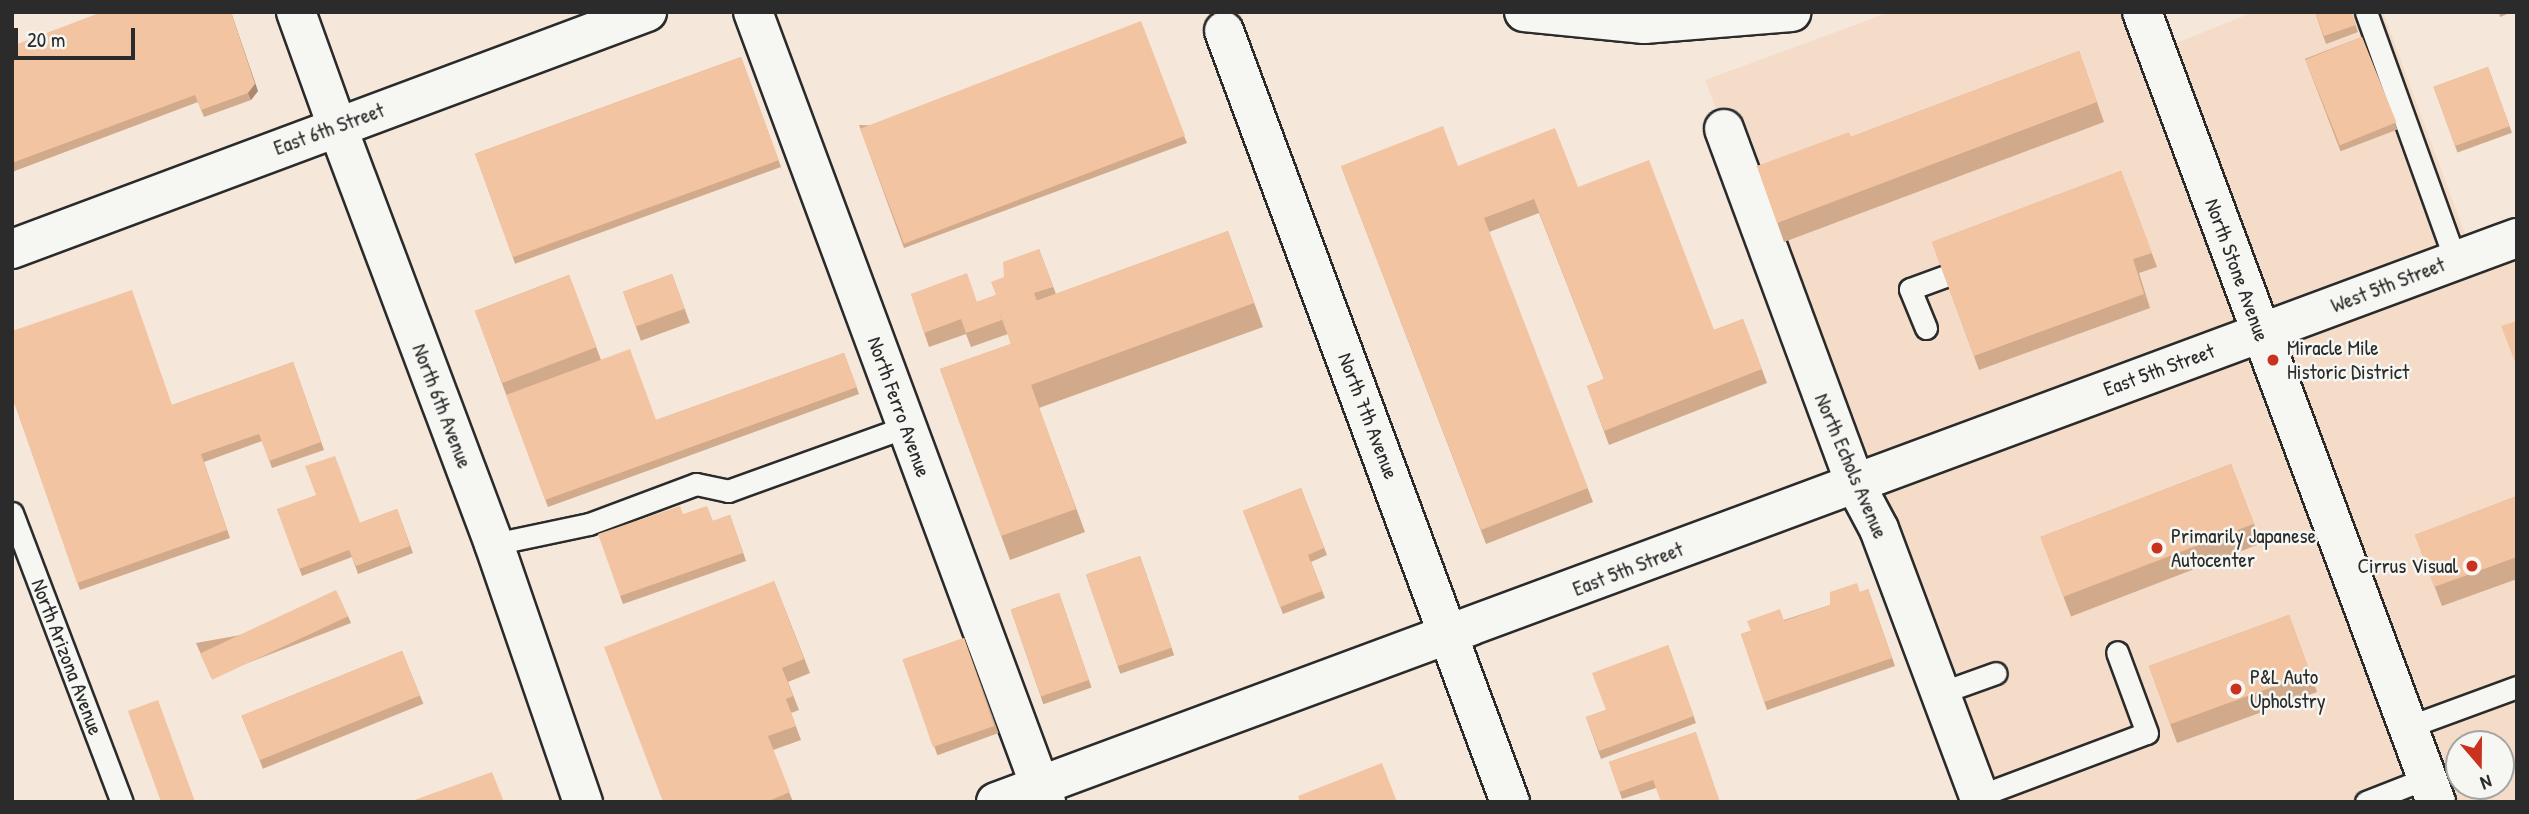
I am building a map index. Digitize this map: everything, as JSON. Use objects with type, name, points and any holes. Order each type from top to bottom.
[{"type":"street","name":"North 6th Avenue","points":[[296,12],[494,544],[583,802]]},
{"type":"street","name":"East 6th Street","points":[[12,249],[647,12]]},
{"type":"street","name":"North Ferro Avenue","points":[[753,12],[1043,793]]},
{"type":"street","points":[[1524,12],[1644,24],[1792,12]]},
{"type":"street","name":"North Stone Avenue","points":[[2142,12],[2431,790]]},
{"type":"street","name":"North 7th Avenue","points":[[1224,31],[1510,802]]},
{"type":"street","name":"North Echols Avenue","points":[[1724,129],[1855,484],[1879,529],[1980,799]]},
{"type":"street","name":"West 5th Street","points":[[2260,333],[2517,238]]},
{"type":"street","name":"East 5th Street","points":[[996,802],[1043,793],[1450,636],[2260,333]]},
{"type":"lane","points":[[2366,12],[2455,259]]},
{"type":"lane","points":[[1926,328],[1910,289],[1987,261]]},
{"type":"lane","points":[[494,544],[589,524],[696,484],[728,491],[906,428]]},
{"type":"lane","name":"North Arizona Avenue","points":[[12,513],[122,802]]},
{"type":"lane","points":[[1980,799],[2147,733],[2117,652]]},
{"type":"lane","points":[[1940,692],[1996,673]]},
{"type":"lane","points":[[2408,727],[2517,687]]},
{"type":"lane","points":[[2366,802],[2431,790]]},
{"type":"shaded area","points":[[1890,12],[2142,12],[2157,51],[2253,12],[2383,12],[2472,253],[2517,238],[2517,802],[1981,802],[1705,80]]},
{"type":"building","points":[[102,12],[231,12],[255,84],[248,93],[201,110],[195,95],[12,163],[12,46]]},
{"type":"building","points":[[2315,12],[2351,12],[2356,25],[2324,36]]},
{"type":"building","points":[[1141,21],[1185,136],[904,244],[860,129]]},
{"type":"building","points":[[2362,37],[2396,122],[2340,145],[2305,60]]},
{"type":"building","points":[[2079,51],[2097,102],[1777,223],[1757,166],[1849,132],[1851,137]]},
{"type":"building","points":[[741,57],[779,160],[513,257],[475,154]]},
{"type":"building","points":[[2488,67],[2510,126],[2455,146],[2433,87]]},
{"type":"building","points":[[1443,126],[1458,166],[1555,128],[1578,187],[1649,160],[1714,330],[1743,319],[1762,369],[1604,431],[1587,386],[1604,379],[1534,199],[1484,218],[1588,488],[1481,530],[1341,166]]},
{"type":"building","points":[[2121,171],[2152,253],[2133,259],[2144,294],[1974,356],[1932,242]]},
{"type":"building","points":[[1228,231],[1254,303],[1031,385],[1076,509],[1001,536],[940,369],[1011,344],[1000,314]]},
{"type":"building","points":[[1039,249],[1053,287],[1034,293],[1037,301],[1000,314],[1002,320],[966,333],[961,319],[924,333],[911,294],[967,273],[977,302],[996,295],[991,282],[1004,277],[1003,262]]},
{"type":"building","points":[[672,274],[685,309],[636,327],[623,292]]},
{"type":"building","points":[[569,275],[597,347],[502,383],[475,311]]},
{"type":"building","points":[[132,290],[172,405],[293,362],[321,442],[269,461],[259,434],[201,454],[227,530],[77,583],[12,396],[12,331]]},
{"type":"building","points":[[2517,321],[2517,367],[2501,326]]},
{"type":"building","points":[[630,349],[656,420],[844,353],[857,387],[545,500],[506,395]]},
{"type":"building","points":[[335,456],[360,523],[397,509],[410,546],[356,566],[349,550],[299,569],[277,509],[316,495],[305,466]]},
{"type":"building","points":[[2231,464],[2254,524],[2063,597],[2041,537]]},
{"type":"building","points":[[1301,488],[1324,548],[1308,555],[1322,591],[1280,607],[1243,511]]},
{"type":"building","name":"Cirrus Visual","points":[[2517,496],[2517,557],[2434,587],[2415,535]]},
{"type":"building","points":[[680,506],[683,514],[707,506],[713,521],[730,515],[743,553],[620,596],[598,534]]},
{"type":"building","points":[[1140,556],[1172,648],[1118,666],[1086,575]]},
{"type":"building","points":[[774,581],[804,659],[782,668],[793,696],[786,699],[796,726],[768,736],[790,792],[766,802],[663,802],[604,647]]},
{"type":"building","points":[[1857,583],[1860,592],[1868,589],[1892,658],[1764,702],[1741,634],[1751,631],[1747,621],[1780,609],[1784,621],[1830,605],[1830,592]]},
{"type":"building","points":[[336,590],[348,616],[212,680],[200,653]]},
{"type":"building","points":[[1059,593],[1089,680],[1041,697],[1011,610]]},
{"type":"building","points":[[2289,615],[2310,673],[2170,724],[2149,666]]},
{"type":"building","points":[[964,638],[994,726],[933,747],[903,659]]},
{"type":"building","points":[[1668,645],[1694,716],[1599,751],[1586,717],[1606,710],[1592,673]]},
{"type":"building","points":[[402,651],[420,696],[260,760],[242,716]]},
{"type":"building","points":[[158,700],[195,802],[161,802],[128,711]]},
{"type":"building","points":[[1696,732],[1720,802],[1661,802],[1653,780],[1619,792],[1609,762]]},
{"type":"building","points":[[1382,763],[1397,802],[1300,802],[1298,796]]},
{"type":"building","points":[[492,772],[504,802],[409,802]]},
{"type":"place","name":"Miracle Mile Historic District","points":[[2273,360]]},
{"type":"place","name":"Primarily Japanese Autocenter","points":[[2157,548]]},
{"type":"place","name":"Cirrus Visual","points":[[2472,566]]},
{"type":"place","name":"P&L Auto Upholstry","points":[[2236,689]]}]
